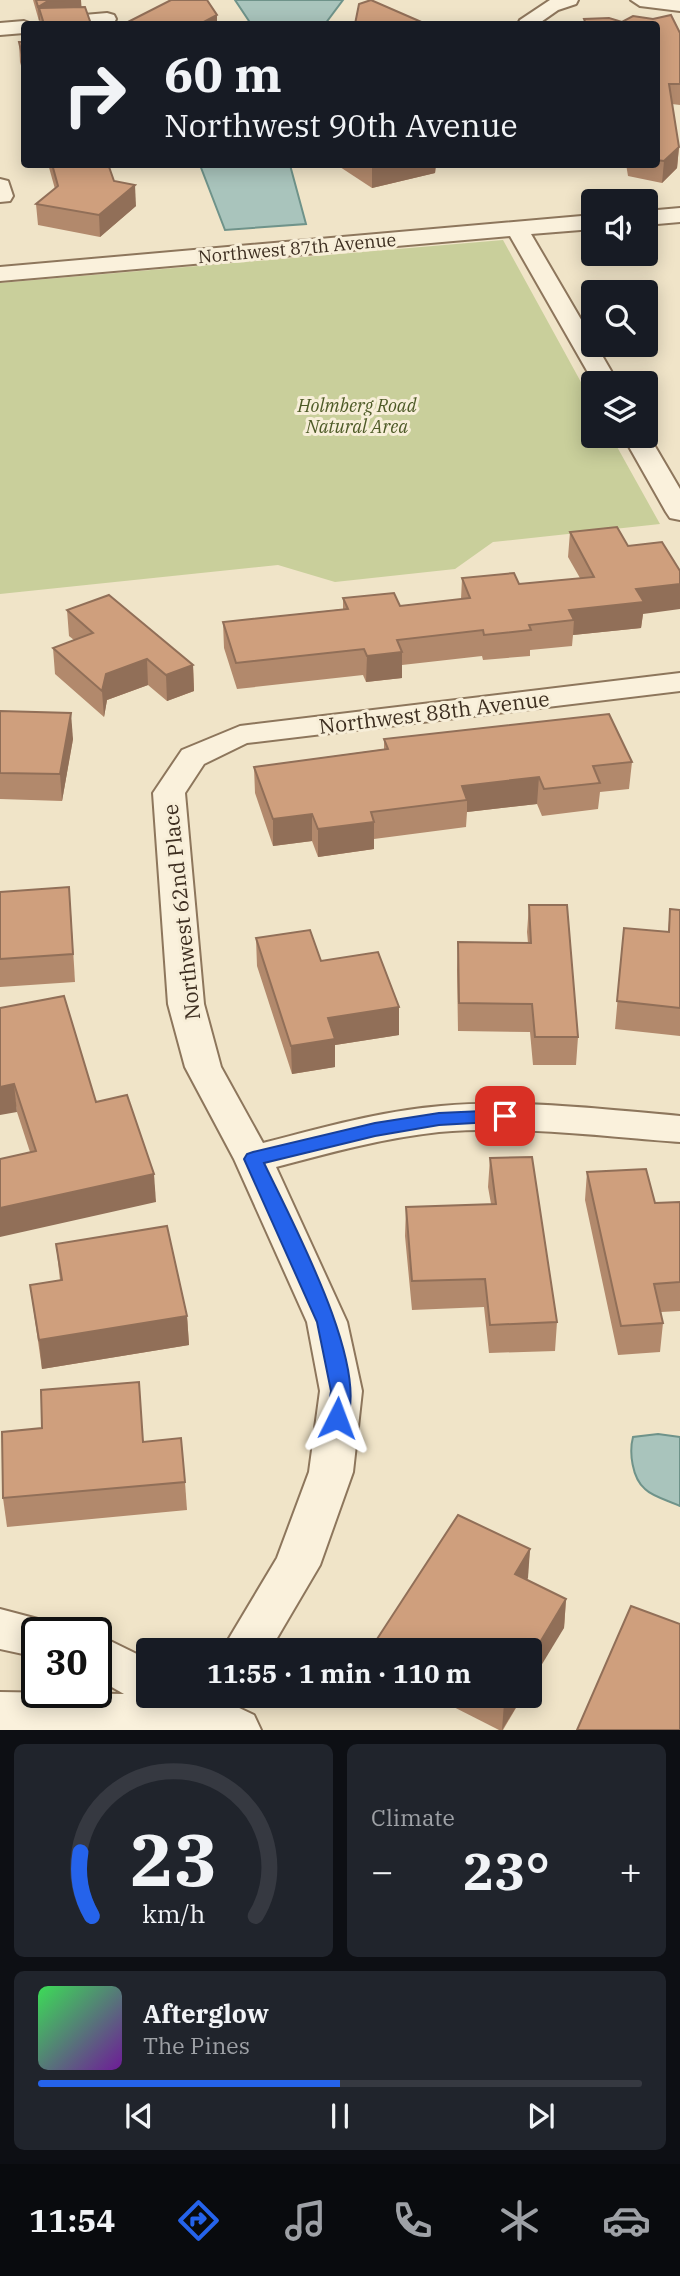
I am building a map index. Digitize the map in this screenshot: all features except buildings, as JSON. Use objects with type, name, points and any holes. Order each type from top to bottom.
[{"type":"street","points":[[531,21],[551,6],[569,0]]},
{"type":"street","points":[[640,0],[680,5]]},
{"type":"street","points":[[84,21],[107,19]]},
{"type":"street","points":[[0,29],[21,27]]},
{"type":"street","points":[[658,217],[680,215]]},
{"type":"street","name":"Northwest 87th Avenue","points":[[0,274],[581,223]]},
{"type":"street","points":[[517,229],[599,371]]},
{"type":"street","points":[[643,448],[680,512]]},
{"type":"street","name":"Northwest 88th Avenue","points":[[193,757],[240,735],[680,682]]},
{"type":"street","name":"Northwest 62nd Place","points":[[193,757],[169,793],[186,1004],[203,1067],[253,1159],[327,1322],[341,1391],[331,1472],[297,1564],[252,1638]]},
{"type":"street","points":[[253,1159],[375,1129],[439,1119],[505,1116],[680,1129]]},
{"type":"street","points":[[0,1629],[21,1634]]},
{"type":"street","points":[[112,1663],[136,1677]]},
{"type":"street","points":[[0,1713],[207,1709]]},
{"type":"green space","name":"Holmberg Road Natural Area","points":[[503,240],[581,382],[581,448],[618,448],[660,524],[493,542],[455,569],[335,582],[278,565],[0,594],[0,283]]},
{"type":"water","points":[[235,0],[343,0],[327,21],[249,21]]},
{"type":"water","points":[[201,168],[291,168],[306,224],[225,230]]},
{"type":"water","points":[[658,1434],[680,1437],[680,1506],[648,1492],[634,1472],[631,1450],[633,1437]]},
{"type":"route","points":[[337,1418],[341,1391],[327,1322],[253,1159],[375,1129],[439,1119],[505,1116]]}]
